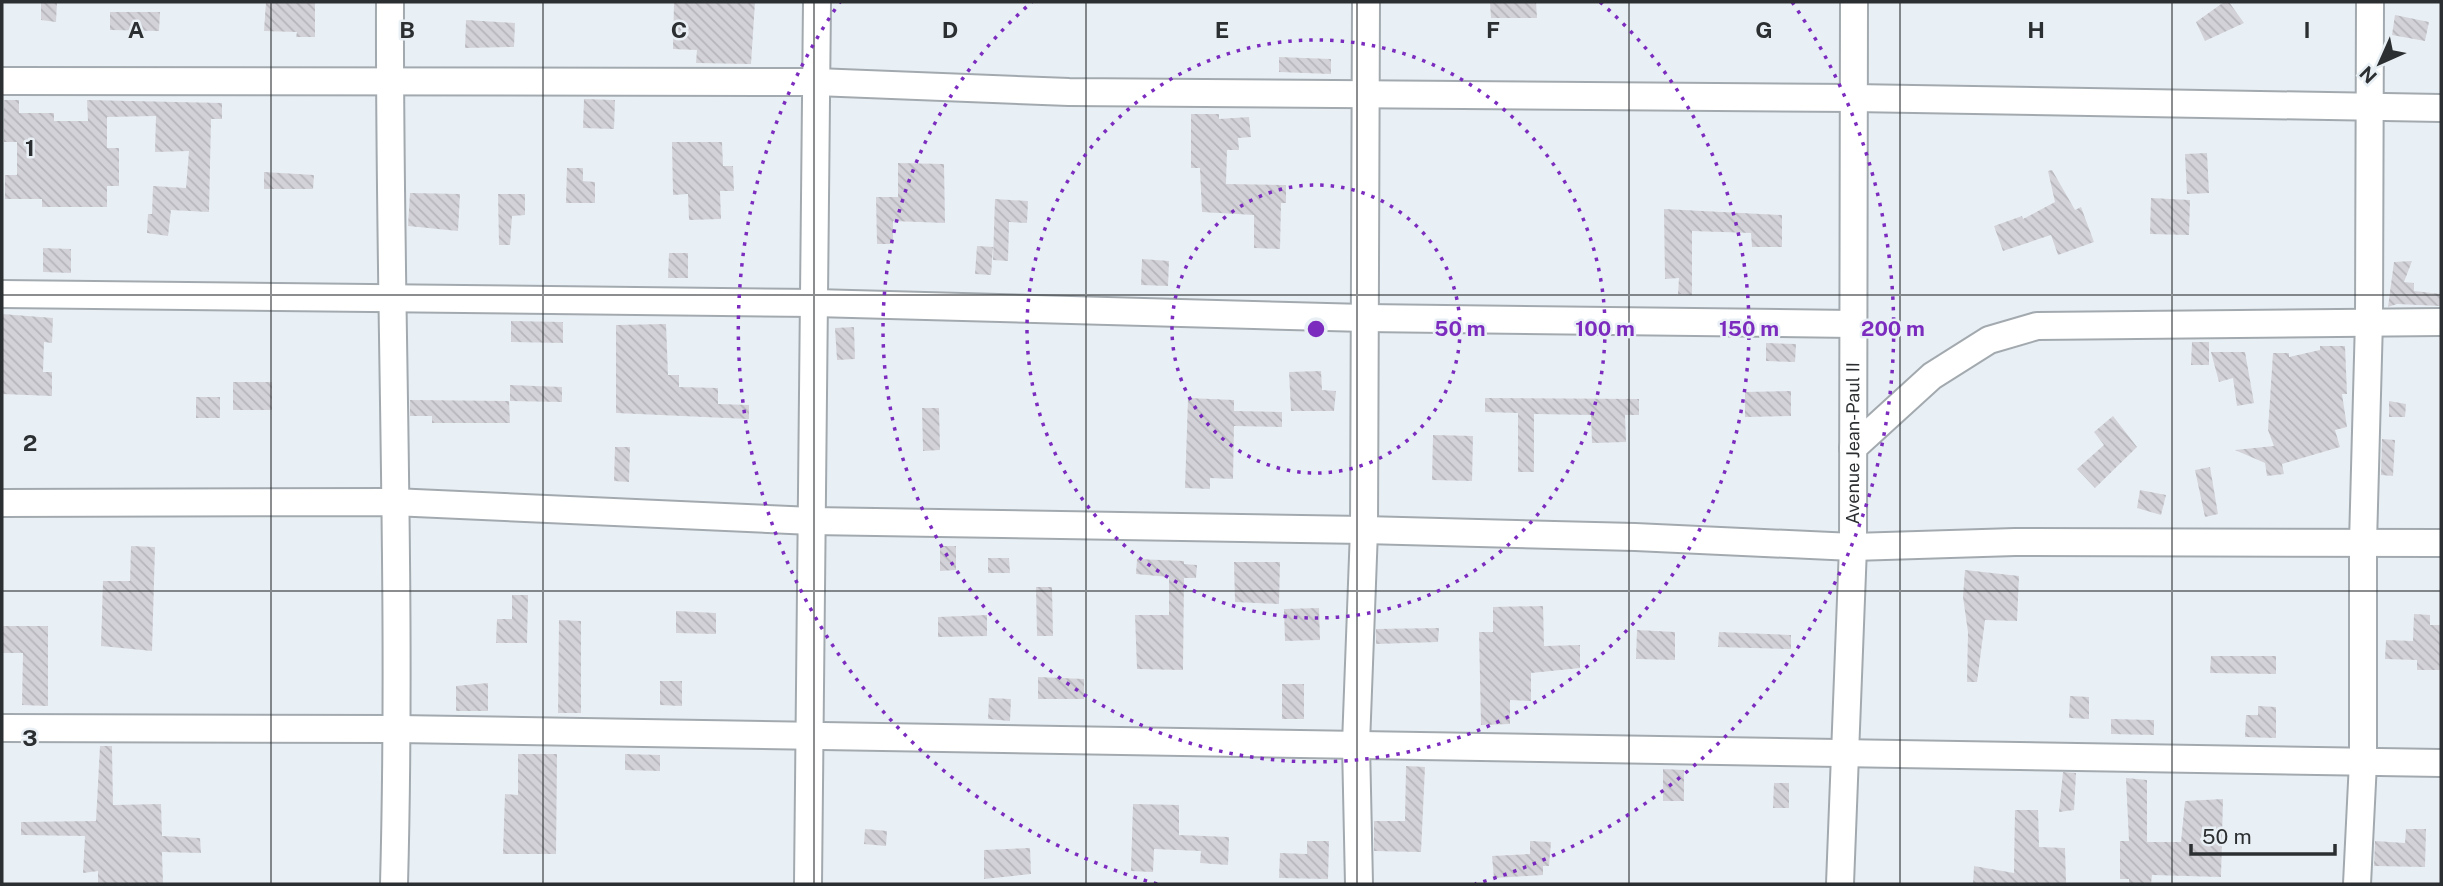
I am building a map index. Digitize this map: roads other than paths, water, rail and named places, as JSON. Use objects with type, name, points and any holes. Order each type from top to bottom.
[{"type":"street","points":[[390,2],[394,299],[393,502],[398,729],[394,884]]},
{"type":"street","points":[[808,884],[817,2]]},
{"type":"street","points":[[1359,884],[1356,744],[1364,530],[1366,2]]},
{"type":"street","name":"Avenue Jean-Paul II","points":[[1840,884],[1853,547],[1854,2]]},
{"type":"street","points":[[2357,884],[2363,762],[2362,543],[2369,320],[2370,2]]},
{"type":"street","points":[[2,81],[390,84],[816,82],[1069,92],[1853,98],[2441,108]]},
{"type":"street","points":[[2,294],[815,303],[1365,318],[1853,324]]},
{"type":"street","points":[[1853,448],[1932,376],[1989,340],[2037,326],[2369,320],[2441,322]]},
{"type":"street","points":[[2,503],[393,502],[812,521],[1364,530],[1853,547],[2015,542],[2441,543]]},
{"type":"street","points":[[2,727],[398,729],[809,738],[1356,744],[1844,756],[2441,764]]}]
